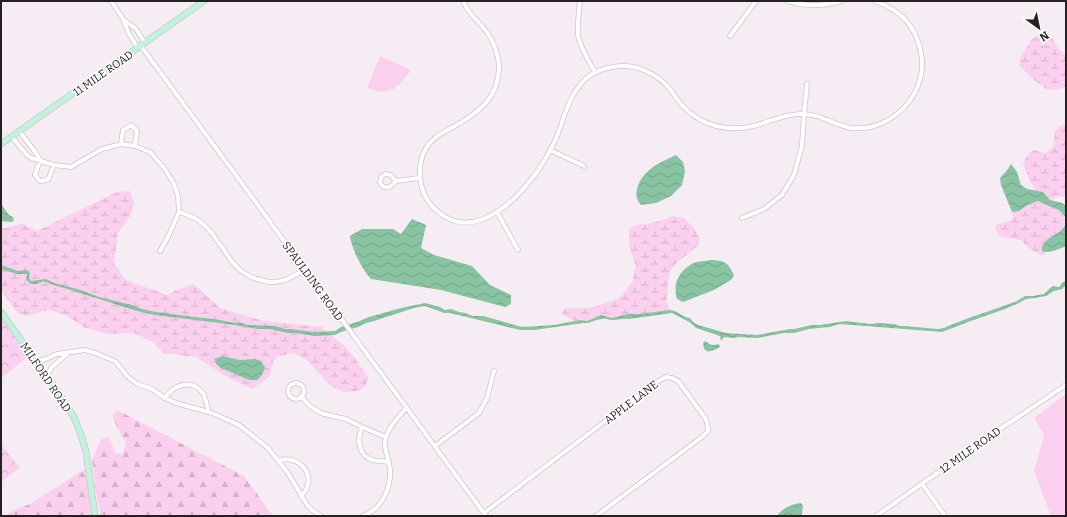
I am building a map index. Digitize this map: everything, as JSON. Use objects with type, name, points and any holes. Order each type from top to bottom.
[{"type":"street","points":[[111,1],[123,19],[129,34],[142,45]]},
{"type":"street","name":"11 MILE ROAD","points":[[1,144],[204,1]]},
{"type":"street","points":[[463,1],[469,12],[486,32],[497,52],[499,67],[496,84],[488,101],[480,110],[440,134],[429,144],[421,160],[419,178],[424,194],[434,209],[449,219],[464,222],[479,220],[497,212],[510,202],[527,185],[541,166],[550,150],[572,97],[583,81],[595,72],[603,69],[620,66],[643,69],[661,80],[690,113],[704,121],[723,127],[736,129],[749,128],[783,116],[804,114],[823,117],[843,126],[850,127],[867,127],[892,118],[911,100],[919,83],[922,59],[919,43],[911,28],[900,14],[892,8],[874,1]]},
{"type":"street","points":[[580,1],[578,36],[595,72]]},
{"type":"street","points":[[730,36],[756,1]]},
{"type":"street","points":[[787,1],[811,6],[842,1]]},
{"type":"street","points":[[123,19],[136,29],[142,45]]},
{"type":"street","name":"SPAULDING ROAD","points":[[142,45],[305,270],[485,514]]},
{"type":"street","points":[[742,218],[764,209],[782,195],[794,175],[802,145],[807,84]]},
{"type":"street","points":[[121,144],[123,130],[131,125],[137,131],[135,146]]},
{"type":"street","points":[[20,132],[40,160],[35,175],[40,181],[48,180],[54,166]]},
{"type":"street","points":[[12,137],[31,158],[54,166],[71,166],[85,160],[102,149],[121,144],[135,146],[150,152],[165,169],[174,184],[178,196],[178,212],[167,239],[160,251]]},
{"type":"street","points":[[550,150],[584,166]]},
{"type":"street","points":[[396,181],[419,178]]},
{"type":"street","points":[[178,212],[199,220],[240,270],[253,279],[273,283],[287,279],[305,270]]},
{"type":"street","points":[[497,212],[514,240],[518,250]]},
{"type":"street","name":"MILFORD ROAD","points":[[1,312],[47,374],[74,417],[86,452],[95,516]]},
{"type":"street","points":[[37,361],[57,354],[85,350],[98,354],[116,362],[127,376],[137,384],[152,389],[164,398],[176,403],[209,412],[239,425],[268,448],[288,473],[307,505],[320,516]]},
{"type":"street","points":[[47,374],[52,367],[68,352]]},
{"type":"street","points":[[435,446],[479,413],[487,398],[494,371]]},
{"type":"street","name":"APPLE LANE","points":[[485,514],[657,382],[666,377],[675,379],[706,419],[708,430],[702,437],[596,516]]},
{"type":"street","points":[[164,398],[174,387],[183,384],[193,386],[203,394],[209,412]]},
{"type":"street","name":"12 MILE ROAD","points":[[876,516],[997,431],[1066,385]]},
{"type":"street","points":[[301,396],[310,406],[321,413],[346,419],[386,437]]},
{"type":"street","points":[[363,516],[376,508],[388,487],[390,475],[385,440],[390,429],[406,407]]},
{"type":"street","points":[[362,427],[358,441],[363,454],[372,460],[388,462]]},
{"type":"street","points":[[278,461],[283,459],[293,460],[306,469],[309,477],[307,489],[301,496]]},
{"type":"street","points":[[922,484],[945,516]]},
{"type":"green space","points":[[1043,33],[1052,37],[1058,48],[1066,56],[1066,86],[1060,89],[1053,90],[1041,86],[1019,65],[1021,56],[1032,39]]},
{"type":"green space","points":[[380,56],[411,70],[403,81],[394,89],[380,92],[367,88]]},
{"type":"green space","points":[[1066,124],[1066,198],[1058,197],[1050,200],[1043,192],[1036,191],[1023,164],[1026,157],[1034,150],[1046,153],[1053,147],[1055,132],[1059,126]]},
{"type":"green space","points":[[130,191],[134,203],[130,216],[118,233],[114,263],[126,280],[167,295],[194,284],[220,308],[264,321],[322,327],[343,345],[354,357],[368,377],[366,386],[357,391],[343,392],[330,385],[308,361],[293,353],[275,357],[269,377],[252,389],[222,374],[196,357],[163,353],[153,342],[134,333],[108,334],[83,327],[66,315],[49,310],[26,316],[18,313],[1,291],[1,229],[22,224],[37,231],[117,192]],"holes":[[[223,356],[240,360],[249,380],[236,374]]]},
{"type":"green space","points":[[1038,201],[1060,210],[1065,219],[1062,230],[1050,237],[1046,242],[1042,251],[1046,252],[1042,256],[1027,247],[1021,240],[1001,237],[997,233],[996,229],[996,225],[1009,221],[1013,218],[1012,212],[1019,211]]},
{"type":"green space","points":[[673,216],[684,218],[694,228],[699,237],[699,245],[678,261],[670,272],[666,301],[670,310],[628,314],[612,318],[597,316],[587,321],[575,321],[563,315],[562,310],[568,308],[590,308],[618,299],[633,281],[636,266],[629,245],[629,229],[636,225],[651,223]]},
{"type":"green space","points":[[1,312],[32,354],[1,378]]},
{"type":"green space","points":[[1066,394],[1066,516],[1051,516],[1034,471],[1044,435],[1034,418]]},
{"type":"green space","points":[[117,410],[244,476],[273,516],[101,516],[96,493],[92,460],[101,439],[108,437],[111,441],[114,453],[122,454],[126,444],[114,421],[113,415]]},
{"type":"green space","points":[[1,444],[20,468],[1,482]]},
{"type":"green space","points":[[88,467],[95,516],[5,516],[14,510],[30,504]]},
{"type":"water","points":[[676,155],[683,162],[685,171],[682,185],[671,196],[656,203],[641,205],[636,194],[644,175],[665,160]]},
{"type":"water","points":[[1011,164],[1017,172],[1021,185],[1027,189],[1043,192],[1050,200],[1062,203],[1066,206],[1066,219],[1058,210],[1038,201],[1019,211],[1012,212],[1001,185],[1000,178]]},
{"type":"water","points":[[1,204],[9,215],[13,217],[14,221],[1,221]]},
{"type":"water","points":[[412,219],[426,225],[421,248],[434,255],[472,266],[490,285],[511,295],[511,304],[505,307],[441,290],[371,279],[358,259],[350,236],[362,229],[393,229],[401,234]]},
{"type":"water","points":[[1066,221],[1066,246],[1051,252],[1042,251],[1042,246],[1048,239],[1062,230]]},
{"type":"water","points":[[712,260],[724,262],[728,265],[734,275],[731,280],[714,290],[683,302],[677,299],[676,287],[682,272],[696,262]]},
{"type":"water","points":[[1,265],[18,271],[27,270],[30,273],[29,278],[31,281],[46,279],[54,283],[142,309],[236,323],[239,322],[247,325],[275,326],[285,329],[313,332],[335,331],[341,327],[369,317],[425,303],[445,310],[451,309],[473,316],[483,316],[522,327],[554,325],[580,320],[587,321],[601,315],[612,318],[628,314],[670,310],[690,318],[698,325],[726,333],[757,335],[812,325],[846,321],[938,329],[1015,302],[1025,296],[1044,294],[1053,286],[1059,287],[1066,281],[1066,285],[1062,289],[1054,291],[1046,296],[1026,299],[1005,309],[942,332],[840,324],[794,333],[784,333],[757,338],[724,337],[721,341],[720,336],[696,328],[691,323],[672,313],[629,319],[604,319],[588,323],[535,330],[520,330],[450,313],[444,313],[425,306],[366,323],[335,335],[315,336],[155,315],[137,311],[44,281],[31,284],[26,280],[27,274],[17,274],[1,269]]},
{"type":"water","points":[[705,341],[712,345],[718,344],[720,346],[719,348],[708,351],[704,349],[703,343]]},
{"type":"water","points":[[223,356],[240,360],[255,359],[261,361],[265,368],[262,375],[257,380],[249,380],[221,368],[216,364],[215,359]]},
{"type":"water","points":[[801,503],[803,506],[802,514],[800,516],[777,516],[788,507]]}]
